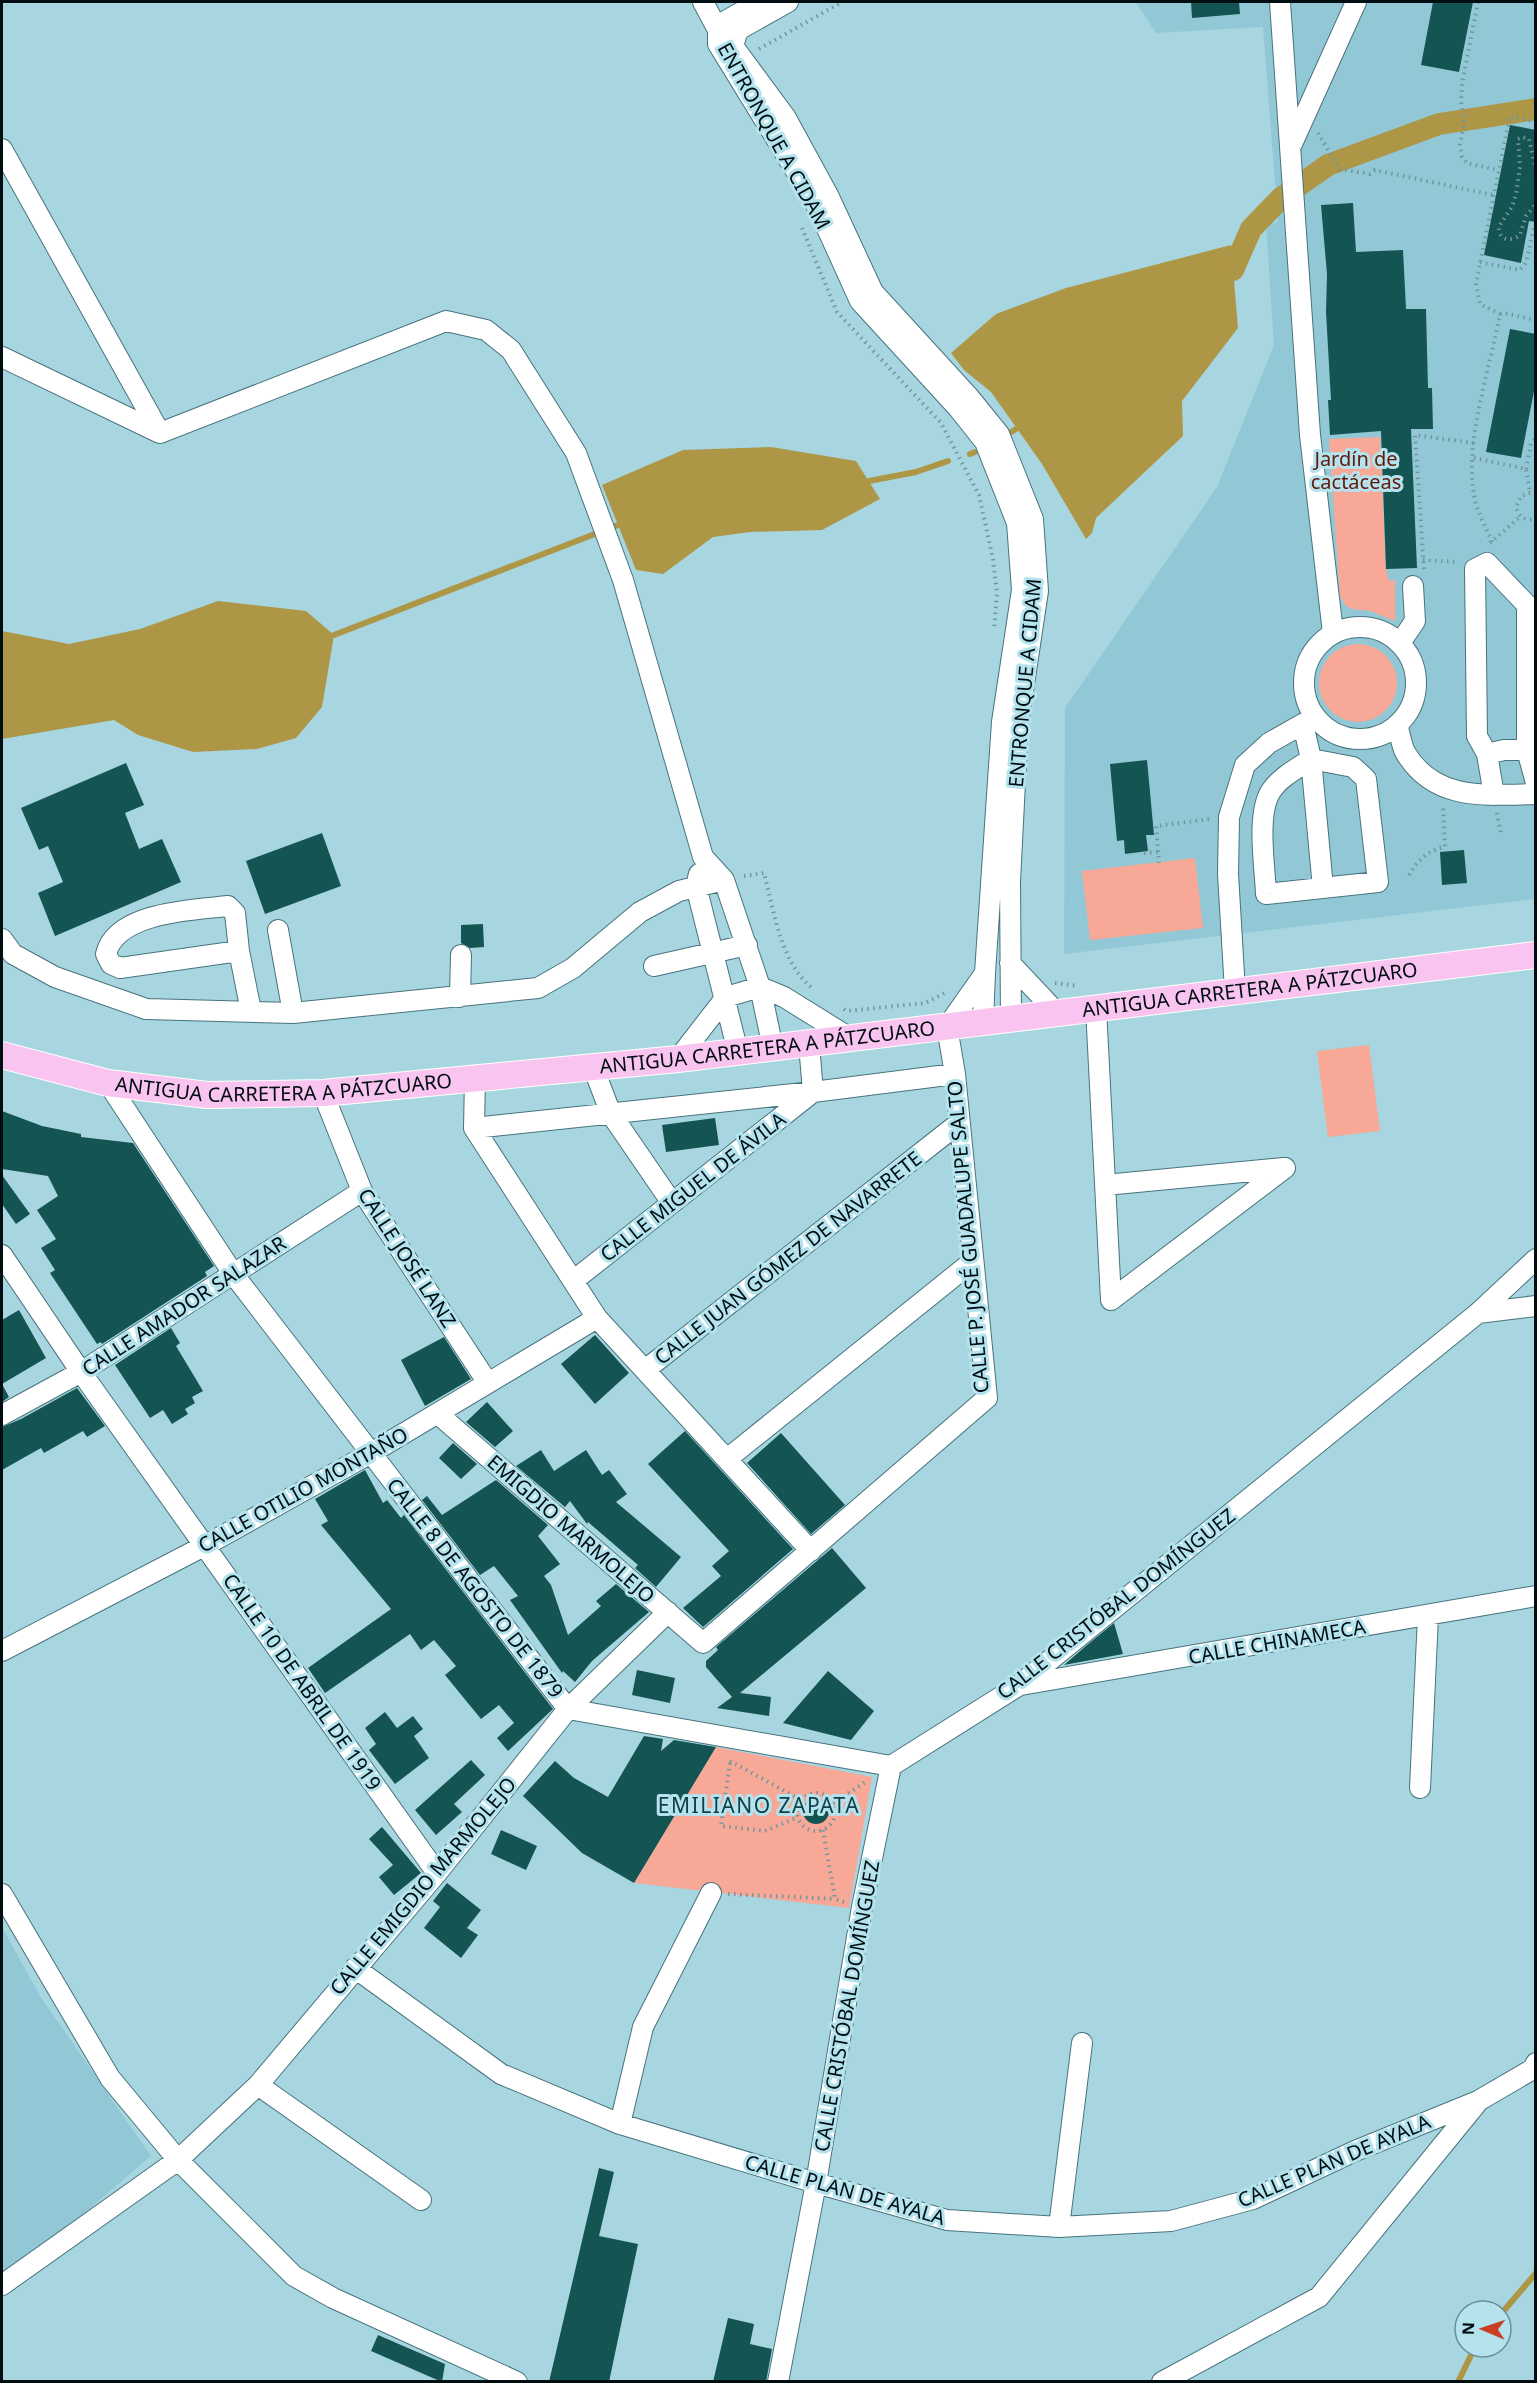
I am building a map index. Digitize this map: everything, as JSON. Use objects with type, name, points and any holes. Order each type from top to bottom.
[{"type":"main road","name":"ANTIGUA CARRETERA A PÁTZCUARO","points":[[2,1055],[108,1083],[207,1095],[323,1093],[678,1059],[947,1027],[1057,1013],[1089,998],[1235,991],[1536,955]]},
{"type":"street","points":[[703,2],[726,34]]},
{"type":"street","name":"ENTRONQUE A CIDAM","points":[[759,2],[722,23],[726,34],[786,118],[828,195],[866,296],[969,398],[999,434],[1033,519],[1038,591],[1010,723],[1001,880],[984,973],[983,1022]]},
{"type":"street","name":"ENTRONQUE A CIDAM","points":[[726,34],[738,30],[788,2]]},
{"type":"street","points":[[1280,2],[1310,435],[1334,633]]},
{"type":"street","points":[[1291,147],[1356,2]]},
{"type":"street","points":[[2,149],[159,433]]},
{"type":"street","points":[[2,357],[159,433],[446,321],[486,330],[511,350],[576,453],[623,580],[703,857],[724,880],[747,945],[760,987],[773,1048]]},
{"type":"street","points":[[1494,795],[1487,754],[1477,736],[1475,569],[1487,563],[1527,605],[1527,750],[1536,783]]},
{"type":"street","points":[[1400,643],[1415,621],[1413,586]]},
{"type":"street","points":[[1309,721],[1346,738],[1364,739],[1382,735],[1398,725],[1409,711],[1415,693],[1416,675],[1411,658],[1400,643],[1386,632],[1369,627],[1350,627],[1334,633],[1320,642],[1310,656],[1305,671],[1304,687],[1323,888]]},
{"type":"street","points":[[1235,991],[1228,874],[1229,817],[1245,765],[1269,742],[1309,721]]},
{"type":"street","points":[[1398,725],[1405,752],[1428,778],[1457,793],[1536,794]]},
{"type":"street","points":[[1487,754],[1504,750],[1527,750]]},
{"type":"street","points":[[1311,759],[1353,767],[1366,778],[1378,882],[1323,888],[1266,894],[1263,812],[1270,791],[1286,776],[1311,759]]},
{"type":"street","points":[[703,857],[696,885],[738,1052]]},
{"type":"street","points":[[2,939],[13,954],[55,977],[146,1009],[293,1013],[538,988],[573,968],[640,912],[679,891],[724,880]]},
{"type":"street","name":"ENTRONQUE A CIDAM","points":[[1001,880],[1010,963],[1011,1019]]},
{"type":"street","points":[[239,951],[120,968],[111,964],[106,954],[109,942],[130,925],[164,914],[228,906],[235,913],[239,951],[251,1011]]},
{"type":"street","points":[[278,930],[293,1013]]},
{"type":"street","points":[[654,966],[747,945]]},
{"type":"street","points":[[460,997],[461,955]]},
{"type":"street","points":[[1010,963],[1057,1013]]},
{"type":"street","points":[[947,1027],[984,973]]},
{"type":"street","points":[[678,1059],[726,997],[760,987],[784,997],[850,1038]]},
{"type":"street","points":[[1089,998],[1105,1185],[1111,1300],[1285,1168],[1105,1185]]},
{"type":"street","name":"CALLE P. JOSÉ GUADALUPE SALTO","points":[[703,1643],[987,1398],[954,1074],[947,1027]]},
{"type":"street","points":[[809,1044],[813,1092]]},
{"type":"street","points":[[593,1067],[611,1114],[672,1203]]},
{"type":"street","points":[[474,1128],[813,1092],[954,1074]]},
{"type":"street","points":[[475,1078],[474,1128],[597,1318],[812,1551]]},
{"type":"street","name":"CALLE 8 DE AGOSTO DE 1879","points":[[108,1083],[234,1275],[568,1708],[891,1766]]},
{"type":"street","name":"CALLE MIGUEL DE ÁVILA","points":[[573,1281],[813,1092]]},
{"type":"street","name":"CALLE JOSÉ LANZ","points":[[323,1093],[362,1191],[488,1383]]},
{"type":"street","name":"CALLE JUAN GÓMEZ DE NAVARRETE","points":[[645,1370],[959,1123]]},
{"type":"street","name":"CALLE AMADOR SALAZAR","points":[[2,1415],[81,1372],[362,1191]]},
{"type":"street","name":"CALLE 10 DE ABRIL DE 1919","points":[[2,1256],[81,1372],[437,1873]]},
{"type":"street","name":"CALLE CRISTÓBAL DOMÍNGUEZ","points":[[778,2382],[816,2183],[862,1908],[891,1766],[1018,1686],[1478,1313],[1536,1259]]},
{"type":"street","points":[[727,1459],[973,1261]]},
{"type":"street","points":[[1478,1313],[1536,1306]]},
{"type":"street","name":"CALLE OTILIO MONTAÑO","points":[[2,1651],[206,1545],[371,1453],[597,1318]]},
{"type":"street","name":"EMIGDIO MARMOLEJO","points":[[438,1414],[703,1643]]},
{"type":"street","name":"CALLE CHINAMECA","points":[[1018,1686],[1536,1596]]},
{"type":"street","name":"CALLE EMIGDIO MARMOLEJO","points":[[2,2285],[178,2160],[258,2085],[437,1873],[568,1708],[668,1612]]},
{"type":"street","points":[[1420,1788],[1428,1616]]},
{"type":"street","points":[[620,2124],[643,2026],[711,1893]]},
{"type":"street","points":[[2,1894],[110,2078],[178,2160],[294,2276],[333,2298],[517,2382]]},
{"type":"street","name":"CALLE PLAN DE AYALA","points":[[355,1968],[501,2074],[620,2124],[947,2220],[1059,2227],[1171,2220],[1253,2199],[1355,2151],[1478,2101],[1534,2066]]},
{"type":"street","points":[[1059,2227],[1082,2043]]},
{"type":"street","points":[[258,2085],[421,2200]]},
{"type":"street","points":[[1162,2382],[1319,2297],[1478,2101]]},
{"type":"path","points":[[750,55],[842,2]]},
{"type":"path","points":[[1478,2],[1462,84],[1464,125],[1460,144],[1462,157],[1467,163],[1498,170]]},
{"type":"path","points":[[1536,122],[1510,116],[1476,284],[1480,304],[1500,314],[1536,320]]},
{"type":"path","points":[[1315,128],[1339,169],[1370,174],[1375,171],[1493,195]]},
{"type":"path","points":[[1536,170],[1529,139],[1518,138],[1519,178],[1512,207],[1499,226],[1502,236],[1507,240],[1513,240],[1520,235],[1526,216],[1536,204]]},
{"type":"path","points":[[798,217],[837,312],[941,423],[979,495],[993,559],[997,594],[993,641]]},
{"type":"path","points":[[1480,262],[1520,270],[1526,263],[1534,228],[1536,229]]},
{"type":"path","points":[[1500,314],[1474,442],[1472,474],[1476,506],[1492,542],[1521,516]]},
{"type":"path","points":[[1413,586],[1424,574],[1415,435],[1474,442]]},
{"type":"path","points":[[1530,493],[1526,469],[1531,444],[1536,438]]},
{"type":"path","points":[[1473,458],[1526,469]]},
{"type":"path","points":[[1536,494],[1521,496],[1517,503],[1517,511],[1527,520],[1536,518]]},
{"type":"path","points":[[1424,561],[1449,562]]},
{"type":"path","points":[[1409,875],[1431,849],[1446,847],[1443,808]]},
{"type":"path","points":[[1159,863],[1156,826],[1229,817]]},
{"type":"path","points":[[1144,853],[1158,852]]},
{"type":"path","points":[[724,880],[764,873],[781,938],[797,971],[810,987],[818,992]]},
{"type":"path","points":[[1049,980],[1089,998]]},
{"type":"path","points":[[840,1007],[847,1011],[925,1003],[955,988]]},
{"type":"path","points":[[732,1736],[721,1826],[765,1831],[798,1817]]},
{"type":"path","points":[[730,1763],[801,1800]]},
{"type":"path","points":[[833,1803],[891,1766]]},
{"type":"path","points":[[811,1793],[824,1794],[833,1803],[835,1815],[828,1827],[823,1830],[810,1830],[800,1822],[798,1806],[801,1800],[811,1793]]},
{"type":"path","points":[[823,1830],[836,1899]]},
{"type":"path","points":[[711,1893],[836,1899],[862,1908]]},
{"type":"shaded area","points":[[1136,2],[1535,2],[1535,899],[1064,954],[1065,708],[1217,487],[1274,345],[1266,225],[1278,222],[1263,27],[1156,33]]},
{"type":"shaded area","points":[[1231,245],[1238,328],[1182,401],[1183,436],[1096,518],[1092,533],[1086,539],[1042,464],[991,392],[964,370],[951,353],[996,314],[1066,288]]},
{"type":"shaded area","points":[[771,447],[856,461],[880,499],[822,530],[750,532],[713,537],[663,574],[636,570],[602,485],[683,450]]},
{"type":"shaded area","points":[[218,601],[306,611],[334,635],[322,707],[296,738],[257,749],[193,752],[138,735],[114,720],[2,739],[2,631],[69,644],[140,629]]},
{"type":"shaded area","points":[[2,1927],[40,1996],[151,2156],[13,2274],[2,2278]]},
{"type":"green space","name":"Jardín de cactáceas","points":[[1380,437],[1386,569],[1389,581],[1395,580],[1395,621],[1370,611],[1352,609],[1346,606],[1340,596],[1329,439]]},
{"type":"green space","points":[[1358,644],[1373,647],[1386,655],[1394,668],[1397,683],[1394,698],[1386,711],[1373,719],[1358,722],[1343,719],[1330,711],[1322,698],[1319,683],[1322,668],[1330,655],[1343,647]]},
{"type":"green space","points":[[1195,858],[1203,928],[1090,940],[1082,871]]},
{"type":"green space","points":[[1369,1045],[1380,1131],[1328,1137],[1317,1051]]},
{"type":"green space","points":[[716,1747],[872,1777],[849,1908],[634,1883]]},
{"type":"building","points":[[1191,2],[1239,2],[1240,14],[1192,18]]},
{"type":"building","points":[[1433,2],[1473,2],[1459,72],[1421,65]]},
{"type":"building","points":[[1510,125],[1536,130],[1536,222],[1529,221],[1521,263],[1484,255]]},
{"type":"building","points":[[1353,203],[1356,252],[1403,250],[1406,309],[1426,309],[1428,388],[1432,388],[1433,429],[1411,429],[1417,568],[1386,569],[1381,431],[1330,435],[1327,274],[1321,205]]},
{"type":"building","points":[[1510,329],[1536,334],[1536,381],[1521,458],[1486,452]]},
{"type":"building","points":[[1147,760],[1154,835],[1146,835],[1148,851],[1125,854],[1124,840],[1117,841],[1110,764]]},
{"type":"building","points":[[126,763],[144,805],[125,813],[139,849],[162,839],[181,882],[55,936],[38,893],[63,882],[48,846],[39,850],[21,808]]},
{"type":"building","points":[[322,833],[341,886],[265,914],[246,861]]},
{"type":"building","points":[[1464,850],[1467,883],[1442,885],[1440,852]]},
{"type":"building","points":[[483,924],[484,947],[470,948],[461,943],[461,925]]},
{"type":"building","points":[[2,1111],[42,1126],[81,1134],[81,1137],[133,1143],[214,1266],[205,1272],[207,1276],[102,1344],[101,1342],[97,1344],[50,1273],[55,1270],[41,1248],[56,1239],[37,1210],[58,1196],[48,1176],[2,1169]]},
{"type":"building","points":[[715,1118],[719,1145],[666,1152],[662,1125]]},
{"type":"building","points":[[2,1175],[30,1214],[16,1224],[2,1204]]},
{"type":"building","points":[[19,1310],[46,1358],[2,1384],[2,1320]]},
{"type":"building","points":[[171,1328],[180,1343],[176,1346],[203,1391],[192,1397],[195,1403],[185,1409],[188,1414],[172,1424],[163,1410],[150,1418],[115,1365]]},
{"type":"building","points":[[595,1335],[629,1373],[595,1404],[561,1364]]},
{"type":"building","points":[[444,1337],[471,1379],[425,1406],[401,1360]]},
{"type":"building","points":[[2,1384],[9,1397],[2,1402]]},
{"type":"building","points":[[77,1388],[105,1426],[87,1437],[83,1431],[44,1453],[41,1448],[2,1470],[2,1427]]},
{"type":"building","points":[[487,1402],[513,1431],[495,1447],[466,1422]]},
{"type":"building","points":[[685,1431],[793,1549],[703,1627],[683,1608],[721,1576],[712,1566],[729,1551],[648,1464]]},
{"type":"building","points":[[781,1433],[845,1505],[811,1534],[747,1463]]},
{"type":"building","points":[[453,1443],[477,1464],[461,1479],[439,1458]]},
{"type":"building","points":[[541,1450],[554,1471],[586,1450],[602,1475],[609,1470],[627,1494],[616,1502],[681,1557],[656,1587],[635,1568],[638,1565],[588,1522],[587,1524],[570,1501],[565,1507],[516,1466]]},
{"type":"building","points":[[365,1470],[383,1503],[387,1500],[401,1518],[404,1515],[553,1709],[508,1751],[497,1738],[514,1723],[499,1705],[481,1719],[445,1675],[456,1666],[434,1640],[421,1650],[410,1634],[325,1693],[308,1668],[391,1609],[321,1525],[328,1521],[315,1499]]},
{"type":"building","points":[[496,1480],[548,1525],[538,1536],[560,1564],[544,1576],[551,1585],[568,1635],[601,1606],[596,1601],[616,1584],[649,1612],[592,1661],[575,1682],[563,1671],[562,1673],[510,1600],[518,1596],[494,1566],[480,1575],[422,1500],[427,1496],[442,1515]]},
{"type":"building","points":[[832,1548],[866,1588],[740,1693],[771,1697],[769,1716],[717,1708],[732,1697],[706,1667],[706,1661],[718,1650],[716,1647]]},
{"type":"building","points":[[1114,1623],[1123,1654],[1064,1665],[1087,1645]]},
{"type":"building","points":[[637,1670],[675,1678],[670,1703],[632,1695]]},
{"type":"building","points":[[828,1671],[874,1711],[851,1740],[783,1723]]},
{"type":"building","points":[[385,1712],[397,1728],[413,1716],[423,1729],[414,1736],[429,1758],[395,1784],[369,1750],[376,1744],[365,1728]]},
{"type":"building","points":[[644,1736],[663,1739],[661,1751],[674,1740],[716,1747],[634,1883],[582,1853],[523,1796],[555,1761],[574,1778],[608,1797]]},
{"type":"building","points":[[471,1760],[485,1775],[454,1804],[462,1812],[436,1835],[415,1810]]},
{"type":"building","points":[[816,1798],[826,1801],[829,1811],[826,1821],[816,1824],[806,1821],[803,1811],[806,1801]]},
{"type":"building","points":[[382,1827],[421,1873],[394,1895],[379,1877],[393,1865],[369,1839]]},
{"type":"building","points":[[501,1830],[537,1846],[526,1870],[491,1854]]},
{"type":"building","points":[[447,1883],[481,1910],[467,1928],[478,1935],[461,1958],[424,1928],[440,1907],[433,1901]]},
{"type":"building","points":[[599,2168],[614,2172],[599,2236],[638,2244],[609,2382],[549,2382]]},
{"type":"building","points":[[728,2318],[754,2324],[750,2344],[772,2349],[766,2382],[713,2382]]},
{"type":"building","points":[[378,2335],[445,2364],[442,2382],[371,2351]]},
{"type":"waterway","points":[[1233,270],[1251,229],[1281,198],[1328,165],[1439,124],[1536,109]]},
{"type":"waterway","points":[[1011,432],[1016,429]]},
{"type":"waterway","points":[[970,454],[975,452]]},
{"type":"waterway","points":[[869,481],[916,472],[948,461]]},
{"type":"waterway","points":[[334,635],[618,525]]},
{"type":"waterway","points":[[1513,2300],[1536,2273]]},
{"type":"waterway","points":[[1458,2382],[1469,2359]]},
{"type":"district","name":"EMILIANO ZAPATA","points":[[759,1806]]}]
